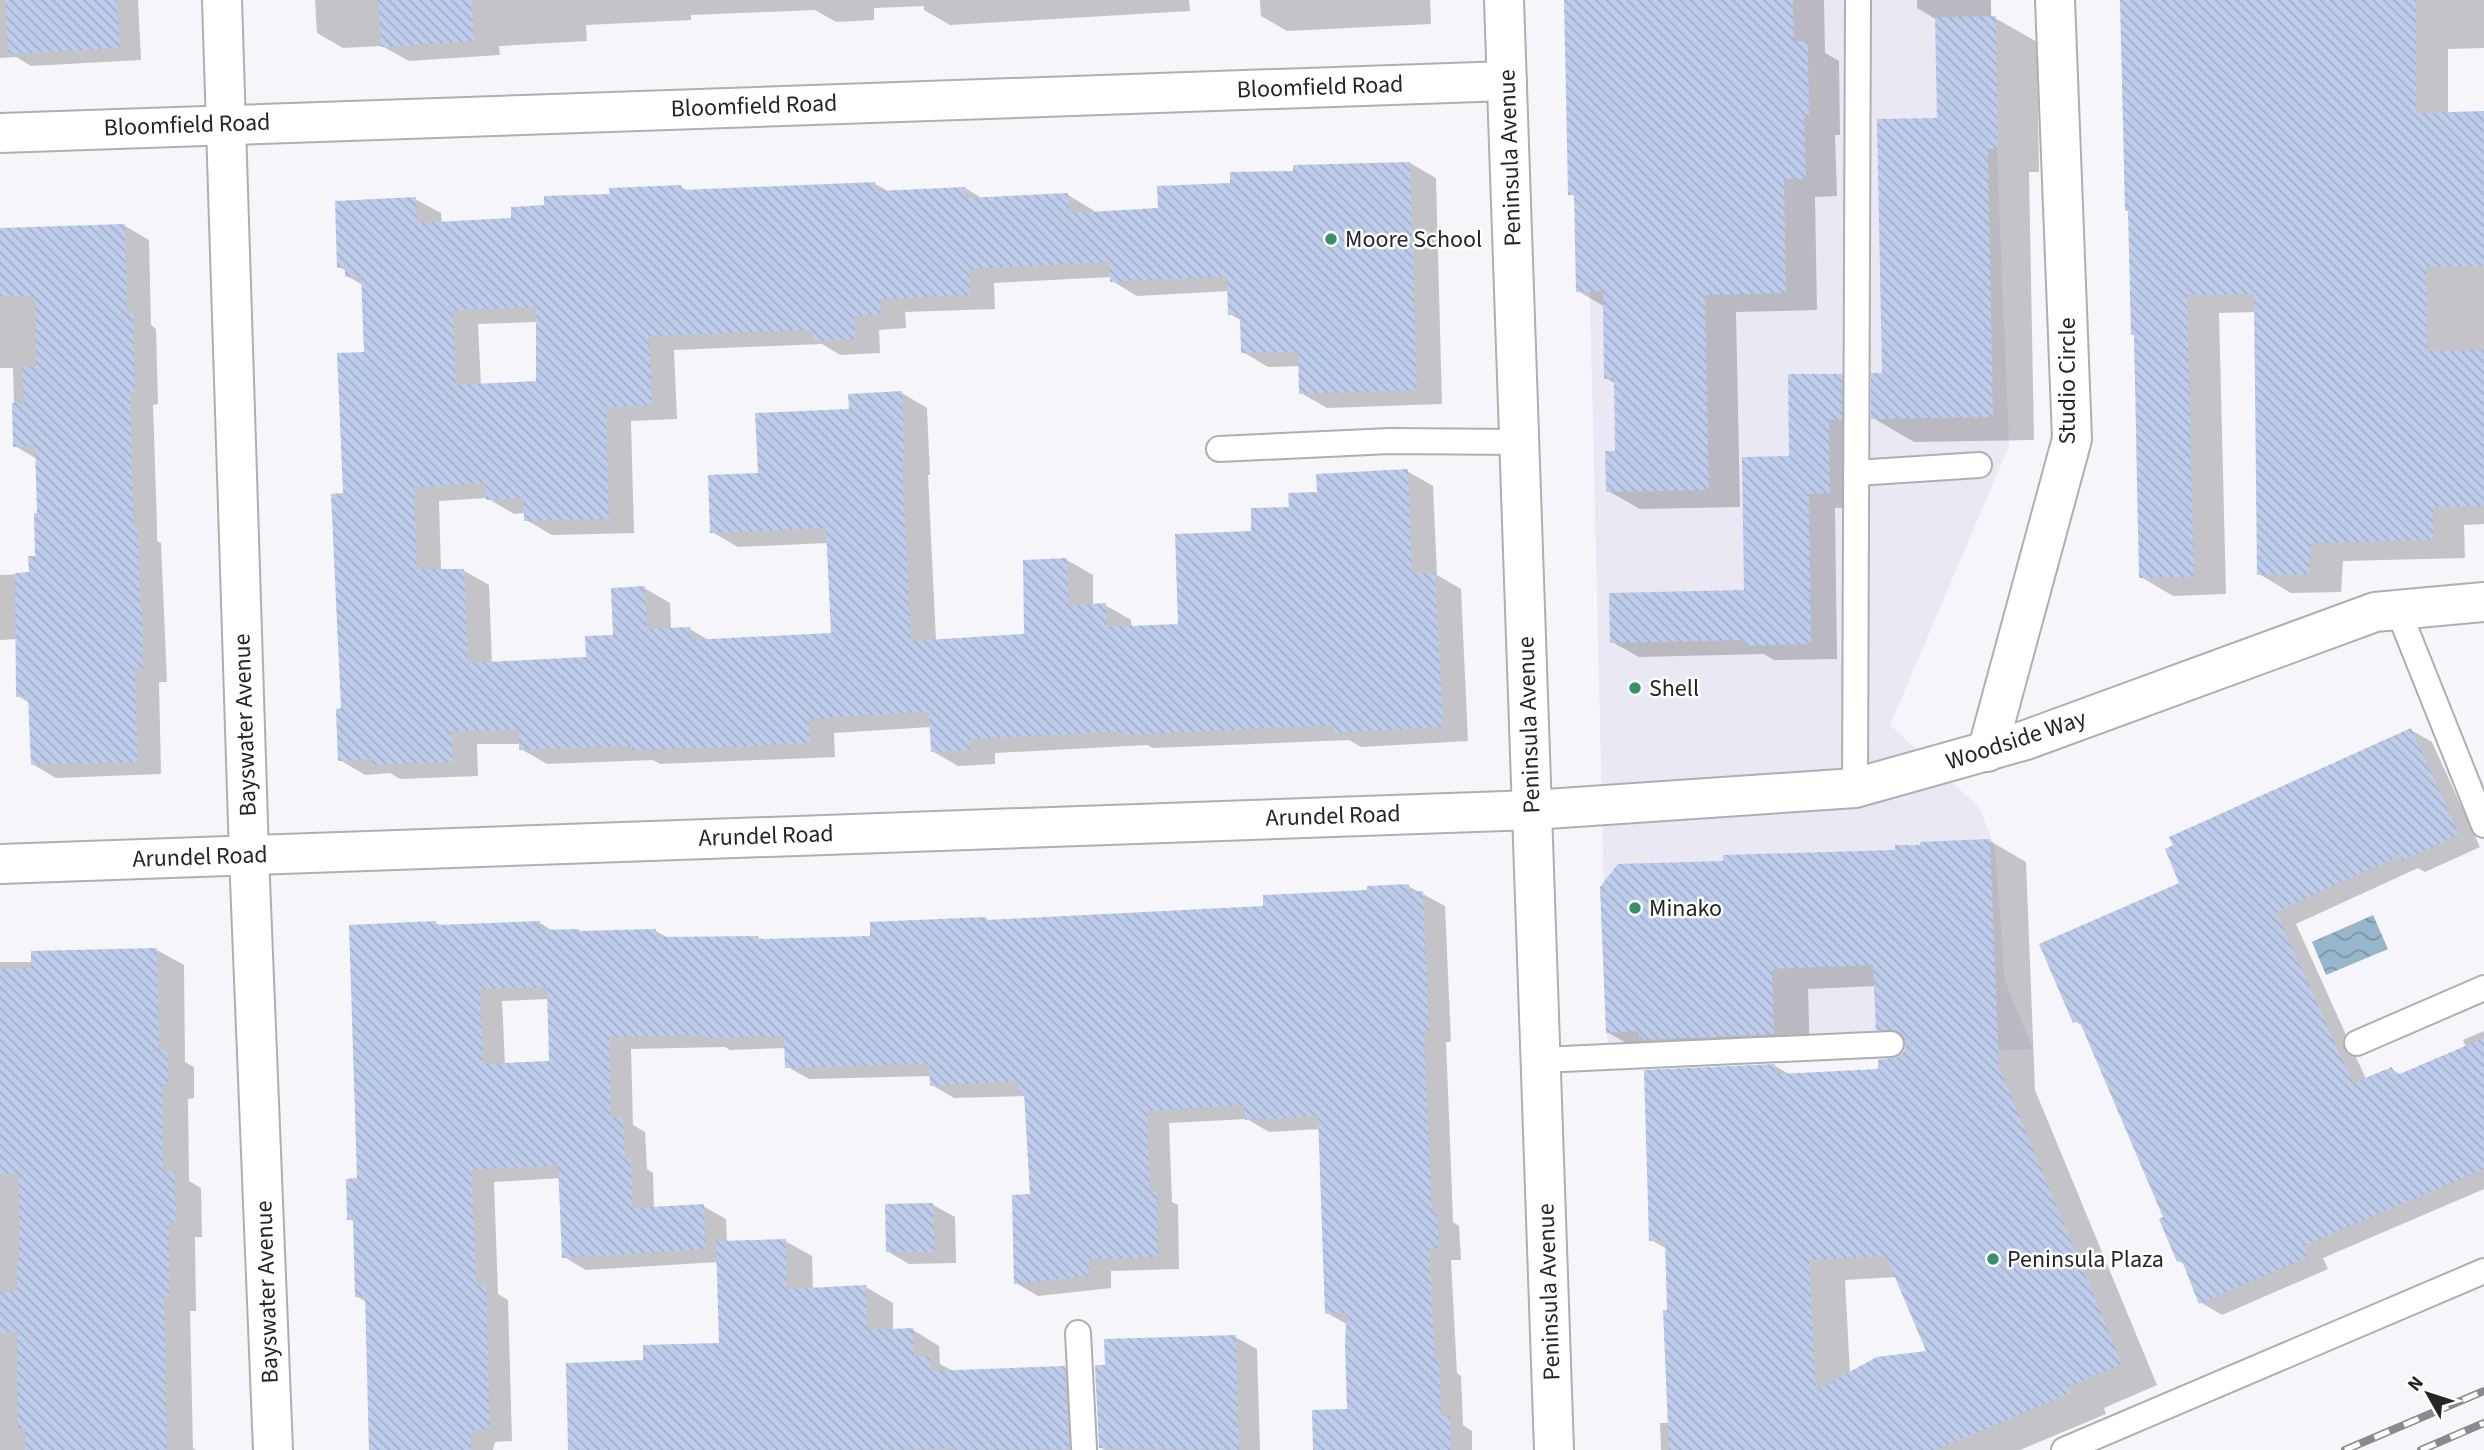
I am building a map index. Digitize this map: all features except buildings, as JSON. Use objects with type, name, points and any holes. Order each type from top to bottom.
[{"type":"street","name":"Bayswater Avenue","points":[[222,0],[249,855],[273,1450]]},
{"type":"street","name":"Peninsula Avenue","points":[[1504,0],[1554,1450]]},
{"type":"street","name":"Studio Circle","points":[[1987,751],[2073,439],[2055,0]]},
{"type":"street","name":"Bloomfield Road","points":[[0,133],[1507,81]]},
{"type":"street","name":"Woodside Way","points":[[1532,810],[1854,788],[2026,740],[2375,612],[2484,603]]},
{"type":"street","name":"Arundel Road","points":[[0,864],[1532,810]]},
{"type":"lane","points":[[1854,788],[1858,0]]},
{"type":"lane","points":[[1219,449],[1390,441],[1520,442]]},
{"type":"lane","points":[[1856,473],[1979,465]]},
{"type":"lane","points":[[2398,610],[2484,825]]},
{"type":"lane","points":[[2357,1043],[2484,988]]},
{"type":"lane","points":[[1541,1060],[1891,1044]]},
{"type":"lane","points":[[2064,1450],[2484,1271]]},
{"type":"lane","points":[[1079,1333],[1084,1448]]},
{"type":"shaded area","points":[[1583,0],[1991,0],[2009,446],[1890,725],[1979,807],[1995,848],[2005,981],[2033,1049],[1608,1065]]},
{"type":"water","points":[[2373,915],[2388,949],[2326,975],[2312,942]]},
{"type":"railway","points":[[2345,1450],[2484,1391]]},
{"type":"railway","points":[[2421,1450],[2484,1423]]},
{"type":"place","name":"Moore School","points":[[1331,239]]},
{"type":"place","name":"Shell","points":[[1635,688]]},
{"type":"place","name":"Minako","points":[[1635,908]]},
{"type":"place","name":"Peninsula Plaza","points":[[1993,1259]]}]
